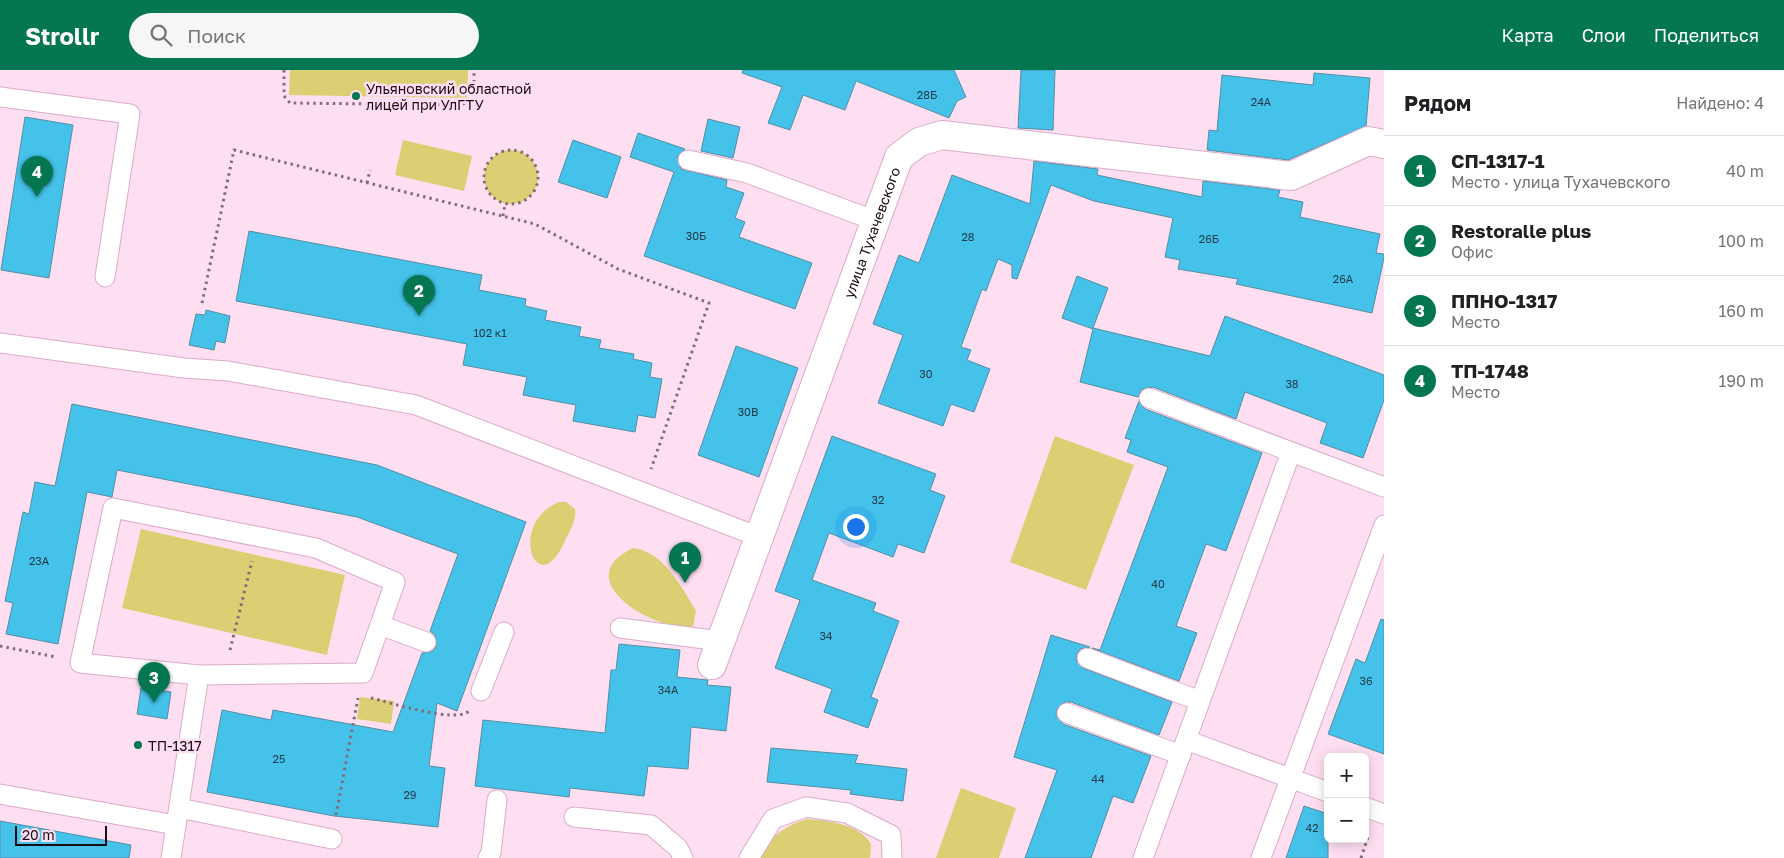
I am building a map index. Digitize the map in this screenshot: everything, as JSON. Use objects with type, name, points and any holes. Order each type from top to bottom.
[{"type":"street","name":"улица Тухачевского","points":[[716,653],[899,157],[919,142],[942,135],[1291,176],[1368,141],[1384,144]]},
{"type":"lane","points":[[0,97],[130,114],[106,277]]},
{"type":"lane","points":[[688,160],[747,173],[876,221]]},
{"type":"lane","points":[[0,343],[184,368],[228,371],[416,405],[759,537]]},
{"type":"lane","points":[[1149,398],[1384,487]]},
{"type":"lane","points":[[1143,858],[1291,452]]},
{"type":"lane","points":[[113,508],[316,548],[395,582],[380,625],[363,673],[199,675],[80,663],[113,508]]},
{"type":"lane","points":[[1261,858],[1384,525]]},
{"type":"lane","points":[[380,625],[426,642]]},
{"type":"lane","points":[[620,628],[716,653]]},
{"type":"lane","points":[[481,691],[484,662],[504,632]]},
{"type":"lane","points":[[1087,658],[1200,701]]},
{"type":"lane","points":[[171,858],[199,675]]},
{"type":"lane","points":[[1067,713],[1290,778],[1324,791]]},
{"type":"lane","points":[[0,794],[177,816],[332,839]]},
{"type":"lane","points":[[488,858],[491,853],[498,800]]},
{"type":"lane","points":[[749,858],[773,819],[806,807],[847,813],[891,835],[892,858]]},
{"type":"lane","points":[[1369,808],[1384,814]]},
{"type":"lane","points":[[574,817],[651,825],[678,848],[684,858]]},
{"type":"path","points":[[284,70],[284,96],[290,102],[450,104],[464,104],[471,96],[474,91],[474,70]]},
{"type":"path","points":[[202,303],[234,150],[535,224],[618,269],[709,303],[643,493]]},
{"type":"path","points":[[502,151],[519,152],[527,156],[536,169],[535,187],[531,195],[523,201],[506,204],[490,194],[484,177],[485,169],[495,155],[502,151]]},
{"type":"path","points":[[367,183],[370,170]]},
{"type":"path","points":[[502,216],[506,204]]},
{"type":"path","points":[[224,675],[258,536]]},
{"type":"path","points":[[0,646],[80,663]]},
{"type":"path","points":[[332,839],[363,673]]},
{"type":"path","points":[[358,694],[449,716],[466,714],[475,705],[481,691]]},
{"type":"shaded area","points":[[290,70],[468,70],[467,98],[289,95]]},
{"type":"shaded area","points":[[403,140],[472,156],[464,191],[395,175]]},
{"type":"shaded area","points":[[511,150],[521,152],[530,158],[536,167],[538,177],[536,187],[530,196],[521,202],[511,204],[501,202],[492,196],[486,187],[484,177],[486,167],[492,158],[501,152]]},
{"type":"shaded area","points":[[1055,436],[1134,465],[1086,590],[1010,562]]},
{"type":"shaded area","points":[[559,502],[566,502],[575,509],[575,517],[565,541],[555,558],[545,565],[537,562],[532,553],[530,541],[534,526],[543,513]]},
{"type":"shaded area","points":[[141,529],[345,575],[327,655],[122,608]]},
{"type":"shaded area","points":[[633,548],[654,556],[663,563],[678,581],[696,611],[693,626],[681,627],[664,623],[645,615],[627,604],[614,591],[609,576],[614,562]]},
{"type":"shaded area","points":[[360,697],[394,701],[391,724],[357,719]]},
{"type":"shaded area","points":[[961,788],[1016,808],[999,858],[936,858]]},
{"type":"shaded area","points":[[807,819],[851,827],[871,844],[870,858],[754,858],[777,834],[791,825]]},
{"type":"building","points":[[743,70],[954,70],[966,97],[957,101],[949,118],[856,81],[845,110],[803,95],[790,130],[768,123],[782,87],[742,73]]},
{"type":"building","points":[[1021,70],[1055,70],[1053,130],[1018,128]]},
{"type":"building","points":[[1314,73],[1370,78],[1366,126],[1288,160],[1207,150],[1209,130],[1217,131],[1222,75],[1313,85]]},
{"type":"building","points":[[25,117],[73,125],[49,278],[1,270]]},
{"type":"building","points":[[708,119],[740,127],[733,158],[701,151]]},
{"type":"building","points":[[638,133],[685,149],[677,157],[681,169],[727,180],[726,187],[744,193],[735,218],[745,222],[739,237],[812,263],[795,309],[644,256],[674,172],[630,157]]},
{"type":"building","points":[[573,140],[621,157],[607,198],[558,182]]},
{"type":"building","points":[[1034,161],[1098,169],[1097,175],[1202,197],[1203,181],[1280,190],[1278,197],[1303,202],[1300,217],[1380,234],[1376,253],[1384,254],[1384,258],[1372,313],[1236,284],[1238,279],[1178,269],[1180,260],[1165,257],[1173,218],[1094,201],[1051,185],[1017,279],[1012,278],[1012,265],[998,259],[986,291],[982,289],[961,347],[971,350],[967,360],[990,369],[974,412],[951,404],[943,426],[878,403],[903,335],[873,324],[899,255],[919,263],[952,175],[1030,204]]},
{"type":"building","points":[[249,231],[482,275],[479,290],[526,299],[525,306],[547,311],[545,320],[581,327],[579,336],[601,340],[599,348],[634,354],[633,359],[652,363],[650,377],[662,379],[655,418],[638,415],[635,432],[573,421],[576,405],[523,395],[527,377],[463,365],[467,344],[236,301]]},
{"type":"building","points":[[1077,276],[1108,288],[1093,328],[1210,356],[1225,316],[1384,375],[1384,400],[1363,458],[1320,443],[1327,423],[1245,392],[1236,419],[1153,387],[1142,389],[1138,397],[1080,382],[1093,329],[1062,318]]},
{"type":"building","points":[[206,310],[230,316],[225,343],[216,341],[214,350],[189,345],[196,314],[205,315]]},
{"type":"building","points":[[736,346],[798,368],[759,477],[698,455]]},
{"type":"building","points":[[1139,401],[1145,409],[1262,453],[1226,551],[1206,544],[1176,626],[1197,633],[1179,681],[1092,648],[1100,650],[1168,467],[1127,452],[1131,440],[1125,438]]},
{"type":"building","points":[[72,404],[377,465],[526,522],[457,711],[437,703],[429,766],[445,768],[438,827],[334,816],[207,792],[222,710],[271,720],[273,710],[393,732],[422,653],[433,651],[437,645],[435,635],[430,631],[458,554],[357,517],[117,470],[112,497],[87,492],[58,644],[6,634],[13,603],[5,601],[23,512],[29,514],[35,482],[55,486]]},
{"type":"building","points":[[832,436],[936,474],[930,490],[945,496],[924,553],[898,544],[893,557],[829,533],[812,580],[876,603],[873,611],[899,621],[871,697],[878,700],[868,728],[824,712],[832,689],[775,668],[800,600],[775,591]]},
{"type":"building","points":[[1381,619],[1384,620],[1384,754],[1328,734],[1356,659],[1365,663]]},
{"type":"building","points":[[1051,635],[1090,647],[1080,649],[1077,654],[1076,660],[1083,668],[1172,702],[1159,735],[1071,702],[1065,702],[1057,709],[1056,715],[1063,724],[1151,756],[1133,803],[1113,796],[1091,858],[1025,858],[1057,770],[1014,757]]},
{"type":"building","points":[[619,644],[680,650],[677,677],[708,680],[707,685],[731,687],[726,731],[691,727],[688,769],[648,766],[644,796],[570,788],[569,797],[475,786],[483,720],[605,733],[611,670],[616,670]]},
{"type":"building","points":[[141,688],[171,692],[167,719],[137,714]]},
{"type":"building","points":[[771,748],[858,755],[855,763],[907,769],[903,801],[850,794],[851,790],[767,782]]},
{"type":"building","points":[[1304,806],[1324,813],[1324,843],[1328,843],[1328,858],[1286,858]]},
{"type":"building","points":[[0,821],[131,845],[129,858],[0,858]]},
{"type":"place","name":"Ульяновский областной лицей при УлГТУ","points":[[356,96]]},
{"type":"place","name":"ТП-1748","points":[[37,197]]},
{"type":"place","name":"Restoralle plus","points":[[419,316]]},
{"type":"place","name":"СП-1317-1","points":[[685,583]]},
{"type":"place","name":"ППНО-1317","points":[[154,703]]},
{"type":"place","name":"ТП-1317","points":[[138,745]]}]
